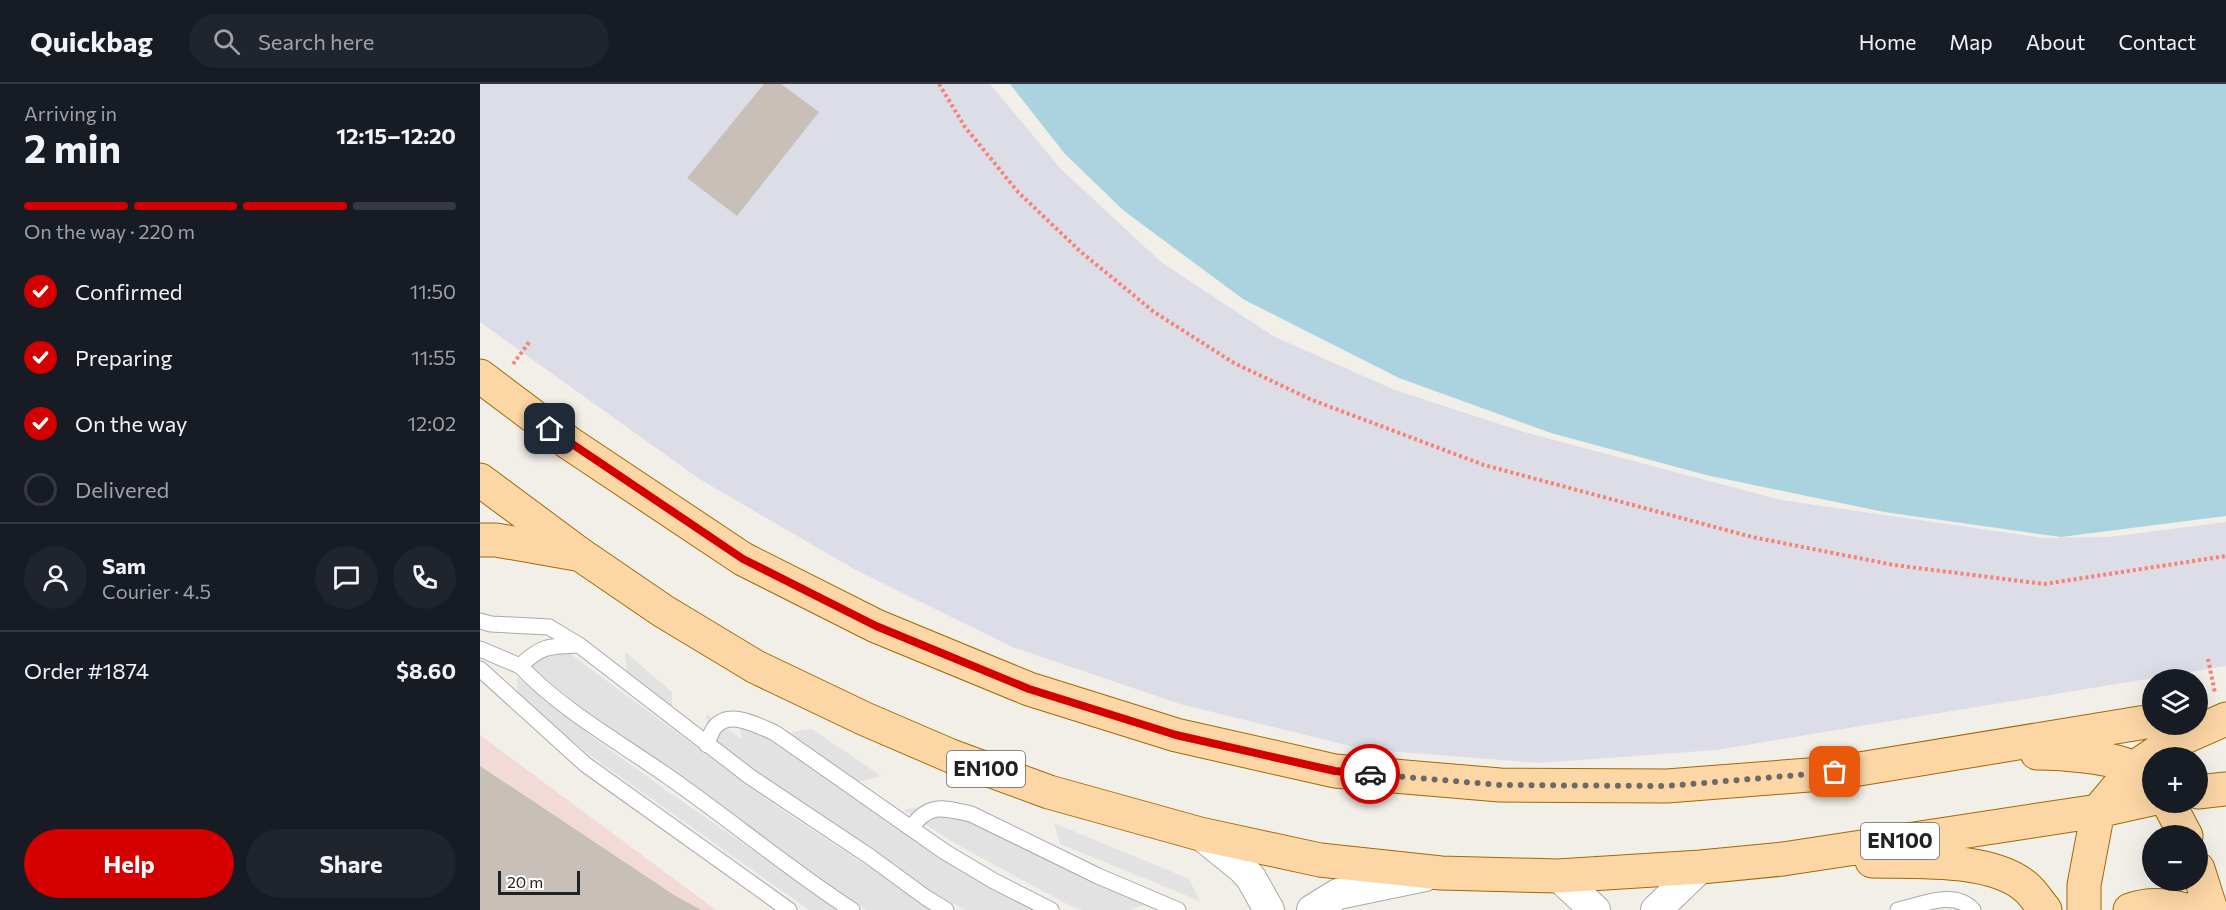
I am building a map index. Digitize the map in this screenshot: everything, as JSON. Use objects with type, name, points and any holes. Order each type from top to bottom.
[{"type":"main road","points":[[485,383],[569,443],[743,559],[866,621],[1029,689],[1176,735],[1335,771],[1500,785],[1667,786],[1835,772],[2142,723]]},
{"type":"main road","name":"EN100","points":[[480,480],[581,555],[663,611],[756,667],[865,719],[951,756],[1049,792],[1200,834],[1320,860],[1441,873],[1558,876],[1701,867],[1783,860],[2098,811],[2142,801]]},
{"type":"main road","points":[[480,540],[496,540],[581,555]]},
{"type":"main road","points":[[2167,747],[2217,713]]},
{"type":"main road","points":[[1940,756],[2055,753],[2097,758],[2142,777]]},
{"type":"main road","points":[[2084,910],[2084,885],[2098,811],[2142,778]]},
{"type":"main road","points":[[2208,791],[2226,789]]},
{"type":"main road","points":[[1783,860],[1905,862],[1978,867],[2000,871],[2027,888],[2045,910]]},
{"type":"main road","points":[[2205,891],[2211,910]]},
{"type":"main road","points":[[2130,910],[2142,905],[2166,904],[2186,910]]},
{"type":"street","points":[[1200,834],[1242,868],[1251,878],[1269,910]]},
{"type":"street","points":[[1656,910],[1701,867]]},
{"type":"street","points":[[1315,909],[1338,894],[1441,873]]},
{"type":"street","points":[[1558,876],[1595,910]]},
{"type":"lane","points":[[480,621],[549,627],[579,645],[707,745],[787,803],[869,856],[946,910]]},
{"type":"lane","points":[[520,666],[538,650],[550,646],[579,645]]},
{"type":"lane","points":[[480,649],[520,666],[553,696],[663,773],[809,882],[852,910]]},
{"type":"lane","points":[[480,669],[586,765],[789,910]]},
{"type":"lane","points":[[707,745],[715,726],[734,719],[758,725],[775,733],[945,852],[1051,910]]},
{"type":"lane","points":[[911,828],[919,815],[932,809],[950,809],[971,814],[1098,876],[1178,910]]},
{"type":"lane","points":[[1898,910],[1950,904],[1968,904],[1973,910]]},
{"type":"path","points":[[939,84],[965,127],[1018,192],[1081,252],[1154,312],[1234,363],[1312,400],[1484,465],[1752,537],[1894,566],[2044,584],[2226,556]]},
{"type":"path","points":[[2208,659],[2217,713]]},
{"type":"shaded area","points":[[480,84],[990,84],[1061,169],[1161,262],[1273,336],[1395,390],[1524,432],[1781,500],[2044,538],[2108,537],[2226,522],[2226,666],[2208,669],[2142,669],[2142,680],[1716,750],[1539,763],[1362,749],[1180,704],[1012,647],[854,569],[701,480],[480,322]]},
{"type":"shaded area","points":[[625,652],[672,692],[672,714],[627,678]]},
{"type":"shaded area","points":[[569,653],[779,808],[935,910],[866,910],[740,826],[588,713],[519,657]]},
{"type":"shaded area","points":[[517,677],[591,736],[667,791],[839,910],[809,910],[595,759],[518,698]]},
{"type":"shaded area","points":[[706,714],[742,739],[737,717],[932,849],[1049,910],[965,910],[926,889],[710,741]]},
{"type":"shaded area","points":[[812,729],[881,776],[858,782],[786,733]]},
{"type":"shaded area","points":[[480,735],[716,910],[480,910]]},
{"type":"shaded area","points":[[953,801],[1003,831],[1152,902],[1130,910],[1082,910],[956,844],[903,810]]},
{"type":"shaded area","points":[[1054,823],[1189,879],[1200,901],[1060,844]]},
{"type":"water","points":[[1010,84],[2226,84],[2226,516],[2061,537],[1884,512],[1706,475],[1551,433],[1399,378],[1243,299],[1124,211],[1065,154]]},
{"type":"building","points":[[764,84],[781,84],[819,112],[737,216],[687,178]]},
{"type":"building","points":[[480,766],[674,895],[701,910],[480,910]]},
{"type":"way so far","points":[[1370,774],[1500,785],[1667,786],[1835,772]]},
{"type":"route","points":[[550,429],[743,559],[876,626],[1029,689],[1176,735],[1335,771],[1370,774]]}]
